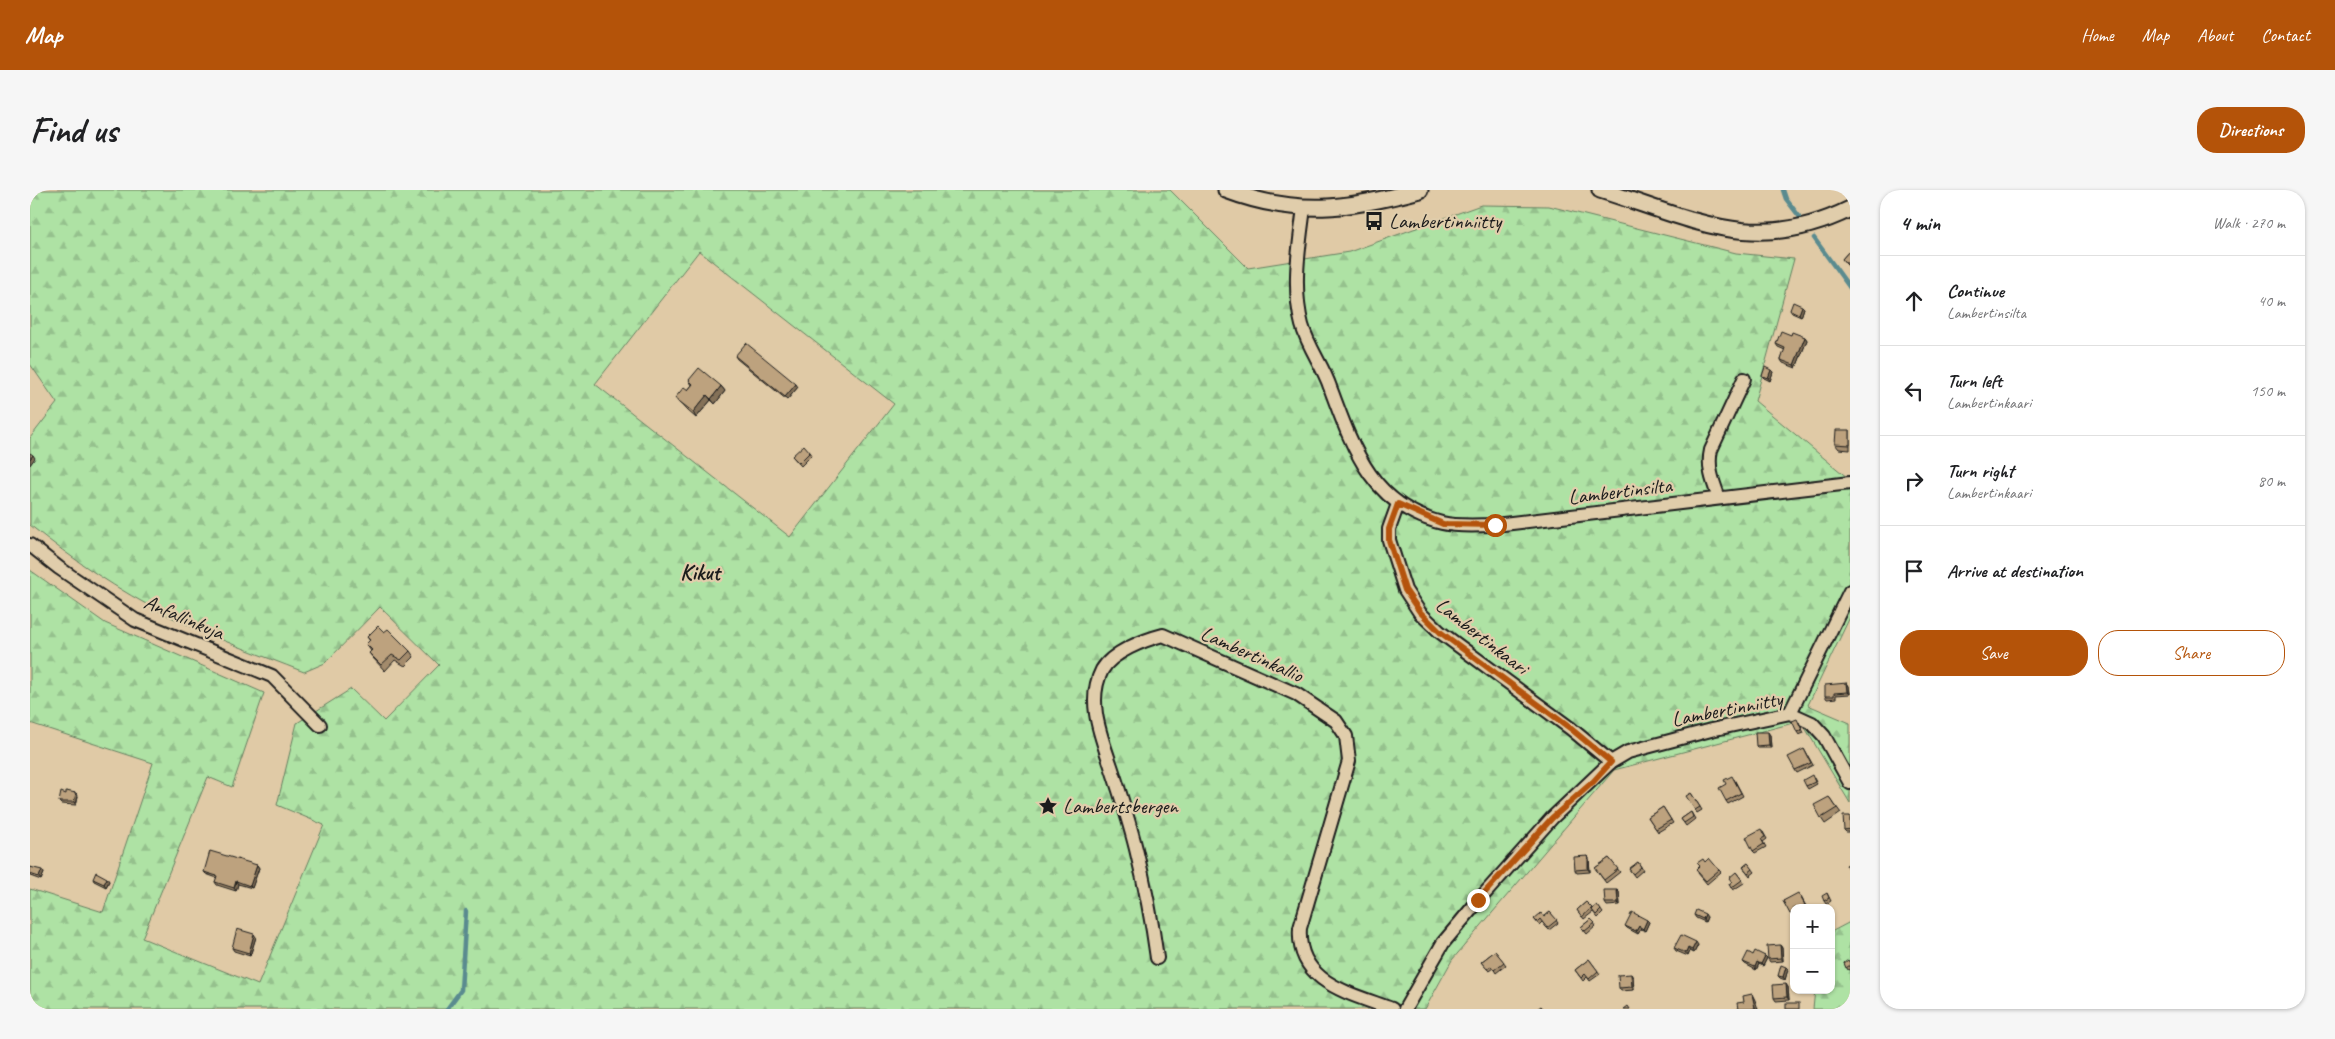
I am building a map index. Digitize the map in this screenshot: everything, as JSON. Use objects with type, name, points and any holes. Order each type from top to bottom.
[{"type":"street","points":[[1226,190],[1259,201],[1304,208],[1359,204],[1420,190]]},
{"type":"street","points":[[1600,190],[1709,225],[1745,232],[1764,233],[1809,226],[1850,209]]},
{"type":"street","points":[[1304,208],[1296,293],[1302,326],[1329,382],[1349,439],[1374,482],[1398,504]]},
{"type":"street","points":[[1719,498],[1710,472],[1710,454],[1744,379]]},
{"type":"street","name":"Lambertinsilta","points":[[1398,504],[1443,524],[1484,525],[1850,483]]},
{"type":"street","name":"Lambertinkaari","points":[[1398,504],[1389,529],[1389,540],[1405,590],[1420,612],[1440,632],[1570,728],[1611,762]]},
{"type":"street","name":"Anfallinkuja","points":[[30,545],[59,568],[135,620],[272,676],[320,725]]},
{"type":"street","points":[[1790,713],[1850,591]]},
{"type":"street","name":"Lambertinkallio","points":[[1157,958],[1151,914],[1136,848],[1098,732],[1095,692],[1102,669],[1120,653],[1143,640],[1163,635],[1296,694],[1336,721],[1346,736],[1349,761],[1300,928],[1299,945],[1309,966],[1323,981],[1392,1009]]},
{"type":"street","name":"Lambertinniitty","points":[[1611,762],[1628,752],[1711,730],[1790,713],[1812,723],[1824,736],[1850,783]]},
{"type":"street","points":[[1405,1009],[1443,943],[1478,900],[1552,818],[1593,782],[1611,762]]},
{"type":"green space","points":[[30,190],[1170,190],[1248,268],[1349,252],[1481,205],[1549,206],[1736,253],[1794,259],[1755,401],[1848,478],[1850,488],[1850,617],[1808,705],[1850,723],[1850,803],[1801,721],[1614,770],[1452,960],[1425,1009],[30,1009],[30,889],[103,912],[153,763],[30,723],[30,570],[105,623],[264,693],[232,787],[208,777],[142,938],[258,985],[324,825],[277,805],[297,723],[351,689],[384,721],[439,665],[380,607],[325,663],[304,672],[218,638],[149,606],[96,574],[62,550],[30,525],[30,438],[57,403],[30,364]],"holes":[[[699,251],[894,404],[790,537],[595,384]]]},
{"type":"green space","points":[[1850,922],[1850,1009],[1813,1009],[1815,994],[1835,994],[1835,930]]},
{"type":"building","points":[[1850,250],[1850,266],[1842,259]]},
{"type":"building","points":[[1793,302],[1802,306],[1799,314],[1790,310]]},
{"type":"building","points":[[1781,331],[1791,335],[1792,332],[1805,337],[1794,365],[1781,360],[1785,348],[1776,344]]},
{"type":"building","points":[[746,343],[796,384],[785,397],[735,356]]},
{"type":"building","points":[[1765,367],[1771,370],[1768,378],[1762,376]]},
{"type":"building","points":[[699,368],[721,386],[711,399],[707,395],[693,412],[675,398],[684,387],[688,390],[693,384],[689,380]]},
{"type":"building","points":[[1836,430],[1850,430],[1850,445],[1835,444]]},
{"type":"building","points":[[804,445],[810,452],[799,463],[792,456]]},
{"type":"building","points":[[378,626],[384,632],[388,629],[410,651],[401,660],[392,655],[381,665],[369,653],[372,650],[366,644],[370,640],[367,637]]},
{"type":"building","points":[[1847,683],[1848,692],[1834,693],[1834,696],[1825,696],[1825,685]]},
{"type":"building","points":[[1797,719],[1802,730],[1797,732],[1792,721]]},
{"type":"building","points":[[1755,732],[1768,732],[1769,745],[1756,746]]},
{"type":"building","points":[[1804,749],[1811,763],[1795,770],[1788,757]]},
{"type":"building","points":[[1812,775],[1815,782],[1806,786],[1803,780]]},
{"type":"building","points":[[1732,776],[1741,793],[1726,801],[1719,788],[1726,784],[1724,780]]},
{"type":"building","points":[[66,791],[76,793],[74,802],[59,802],[61,792],[66,794]]},
{"type":"building","points":[[1691,793],[1700,807],[1695,810],[1686,796]]},
{"type":"building","points":[[1829,797],[1837,808],[1821,818],[1814,805]]},
{"type":"building","points":[[1663,807],[1671,820],[1656,829],[1648,817]]},
{"type":"building","points":[[1691,812],[1693,817],[1684,823],[1681,819]]},
{"type":"building","points":[[1843,816],[1850,816],[1850,829],[1844,830]]},
{"type":"building","points":[[1761,829],[1765,837],[1761,839],[1764,844],[1753,851],[1746,837]]},
{"type":"building","points":[[210,851],[257,865],[250,886],[236,881],[234,888],[215,882],[217,876],[204,872]]},
{"type":"building","points":[[1588,856],[1588,869],[1575,870],[1574,857]]},
{"type":"building","points":[[1609,858],[1618,869],[1604,880],[1595,868]]},
{"type":"building","points":[[1709,858],[1719,870],[1706,881],[1696,870],[1700,866],[1697,863],[1703,859],[1705,862]]},
{"type":"building","points":[[1638,862],[1641,867],[1633,874],[1629,869]]},
{"type":"building","points":[[1748,863],[1753,869],[1748,873],[1743,867]]},
{"type":"building","points":[[1850,863],[1850,873],[1846,865]]},
{"type":"building","points":[[30,867],[42,870],[39,877],[30,874]]},
{"type":"building","points":[[96,872],[107,878],[104,884],[93,879]]},
{"type":"building","points":[[1736,872],[1742,880],[1731,888],[1729,884],[1732,882],[1729,878]]},
{"type":"building","points":[[1604,890],[1617,890],[1618,903],[1605,903]]},
{"type":"building","points":[[1798,893],[1804,904],[1790,904],[1790,914],[1783,901]]},
{"type":"building","points":[[1827,893],[1829,898],[1824,901],[1822,896]]},
{"type":"building","points":[[1586,902],[1592,908],[1582,917],[1577,910]]},
{"type":"building","points":[[1597,905],[1601,910],[1596,915],[1592,910]]},
{"type":"building","points":[[1696,910],[1705,914],[1703,919],[1694,915]]},
{"type":"building","points":[[1550,912],[1557,920],[1547,928],[1540,919],[1537,922],[1534,919],[1541,913],[1544,917]]},
{"type":"building","points":[[1632,912],[1647,920],[1643,929],[1639,926],[1636,931],[1625,926]]},
{"type":"building","points":[[1591,919],[1595,923],[1585,931],[1581,927]]},
{"type":"building","points":[[237,929],[254,934],[249,953],[232,948]]},
{"type":"building","points":[[1681,935],[1696,942],[1692,950],[1688,948],[1686,953],[1674,948]]},
{"type":"building","points":[[1780,945],[1781,958],[1768,959],[1767,946]]},
{"type":"building","points":[[1495,951],[1504,962],[1494,970],[1491,966],[1487,969],[1481,962]]},
{"type":"building","points":[[1755,951],[1765,956],[1761,964],[1757,962],[1755,967],[1743,962],[1748,952],[1753,955]]},
{"type":"building","points":[[1589,959],[1598,971],[1589,979],[1585,974],[1581,978],[1575,970]]},
{"type":"building","points":[[1848,960],[1850,965],[1846,968],[1844,963]]},
{"type":"building","points":[[1781,965],[1786,967],[1783,977],[1778,976]]},
{"type":"building","points":[[1631,974],[1632,987],[1619,988],[1618,975]]},
{"type":"building","points":[[1786,984],[1787,997],[1774,998],[1773,985]]},
{"type":"building","points":[[1752,994],[1755,1008],[1738,1009],[1737,1003],[1744,1002],[1743,996]]},
{"type":"building","points":[[1786,1003],[1799,1003],[1799,1009],[1786,1009]]},
{"type":"waterway","points":[[1783,190],[1786,199],[1799,216]]},
{"type":"waterway","points":[[1814,238],[1850,288]]},
{"type":"waterway","points":[[447,1009],[461,990],[466,911]]},
{"type":"place","name":"Lambertinniitty","points":[[1374,221]]},
{"type":"place","name":"Lambertsbergen","points":[[1048,806]]},
{"type":"district","name":"Kikut","points":[[700,573]]},
{"type":"route","points":[[1478,900],[1552,818],[1593,782],[1611,762],[1528,696],[1440,632],[1420,612],[1405,590],[1389,540],[1389,529],[1398,504],[1443,524],[1495,525]]}]
